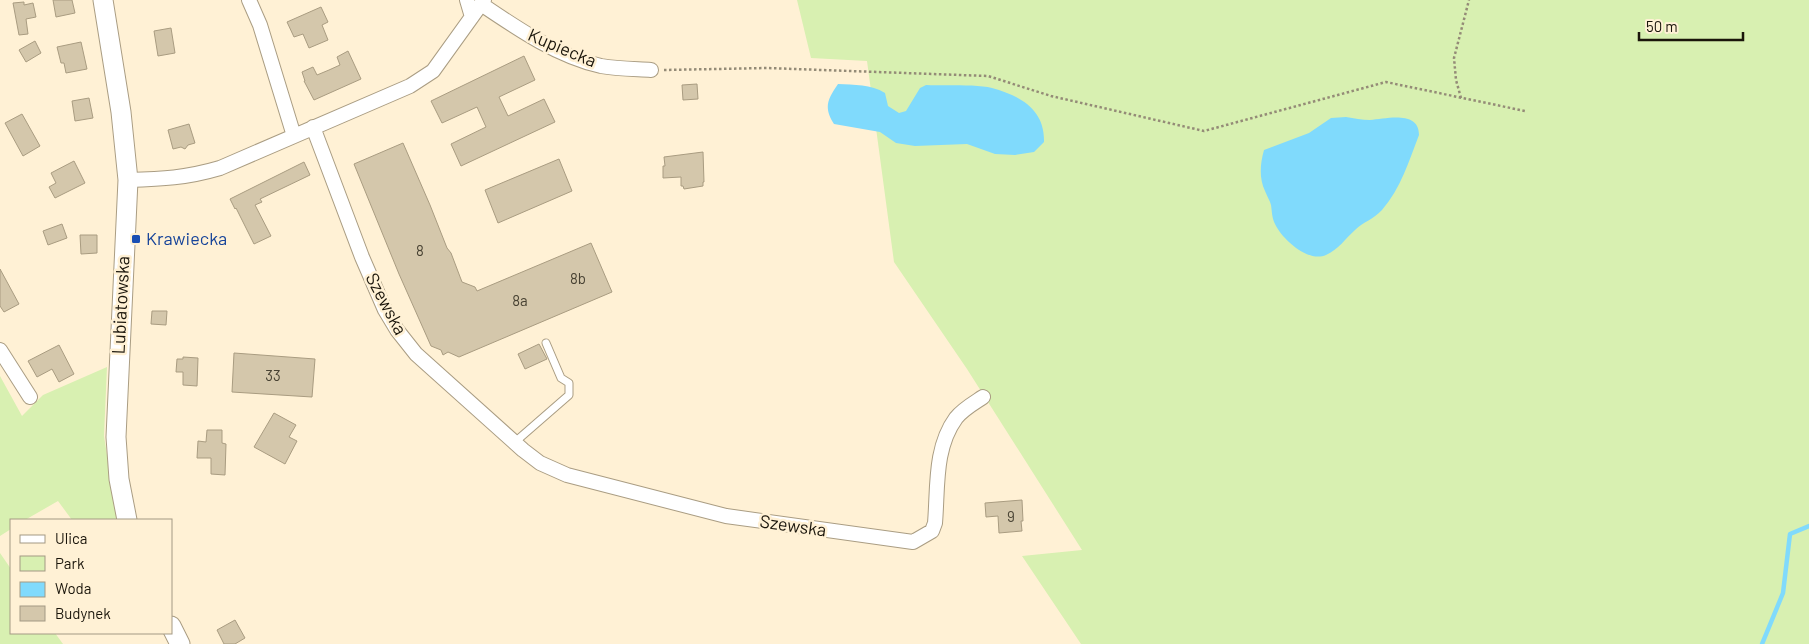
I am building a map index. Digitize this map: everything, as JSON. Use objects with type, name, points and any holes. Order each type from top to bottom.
[{"type":"street","name":"Lubiatowska","points":[[103,0],[121,112],[128,180],[116,437],[119,478],[127,519]]},
{"type":"street","points":[[249,0],[260,25],[294,136]]},
{"type":"street","points":[[467,0],[472,17]]},
{"type":"street","points":[[128,180],[194,176],[220,168],[423,78],[434,71],[483,2]]},
{"type":"street","name":"Kupiecka","points":[[483,2],[524,32],[577,59],[603,66],[651,70]]},
{"type":"street","name":"Szewska","points":[[313,128],[362,257],[385,310],[397,330],[416,354],[515,442],[540,463],[567,475],[750,520],[913,542],[932,530],[935,523],[940,456],[946,436],[957,418],[969,406],[984,397]]},
{"type":"street","points":[[0,350],[30,397]]},
{"type":"street","points":[[172,628],[180,644]]},
{"type":"lane","points":[[515,442],[568,394],[569,383],[561,378],[546,343]]},
{"type":"path","points":[[1461,98],[1456,80],[1454,58],[1469,0]]},
{"type":"path","points":[[651,70],[767,68],[988,76],[1051,96],[1204,131],[1386,82],[1525,111]]},
{"type":"green space","points":[[797,0],[1809,0],[1809,644],[1081,644],[1022,556],[1082,550],[967,369],[894,262],[867,61],[811,58]]},
{"type":"green space","points":[[107,367],[104,436],[117,519],[71,519],[58,501],[27,519],[10,519],[10,530],[0,536],[0,376],[22,416],[43,395]]},
{"type":"green space","points":[[0,553],[10,568],[10,634],[56,634],[63,644],[0,644]]},
{"type":"water","points":[[838,84],[880,90],[885,93],[888,106],[899,113],[906,111],[920,88],[926,85],[985,87],[1003,91],[1021,100],[1036,113],[1043,131],[1044,142],[1034,152],[1015,155],[995,154],[967,144],[915,146],[896,143],[880,132],[834,124],[829,113],[828,103]]},
{"type":"water","points":[[1346,117],[1367,120],[1408,119],[1418,127],[1419,135],[1399,183],[1389,202],[1382,210],[1358,227],[1330,253],[1319,257],[1311,256],[1289,243],[1275,224],[1271,203],[1262,181],[1261,166],[1264,150],[1309,133],[1331,118]]},
{"type":"building","points":[[53,0],[72,0],[75,13],[56,17]]},
{"type":"building","points":[[24,2],[24,5],[33,3],[36,17],[26,19],[28,34],[19,35],[13,3]]},
{"type":"building","points":[[321,7],[328,22],[322,25],[328,40],[309,48],[303,34],[294,37],[287,22]]},
{"type":"building","points":[[171,28],[175,53],[158,56],[154,31]]},
{"type":"building","points":[[35,41],[41,53],[26,62],[19,50]]},
{"type":"building","points":[[81,42],[87,69],[66,73],[57,47]]},
{"type":"building","points":[[348,51],[361,79],[314,100],[304,81],[302,72],[313,67],[317,75],[340,65],[337,57]]},
{"type":"building","points":[[524,56],[535,80],[499,97],[508,116],[544,99],[555,122],[461,166],[451,144],[486,127],[477,107],[442,123],[431,101]]},
{"type":"building","points":[[697,84],[698,99],[683,100],[682,85]]},
{"type":"building","points":[[89,98],[93,118],[75,121],[72,101]]},
{"type":"building","points":[[22,114],[40,146],[23,156],[5,123]]},
{"type":"building","points":[[189,124],[195,143],[188,145],[185,149],[181,147],[173,149],[168,130]]},
{"type":"building","points":[[403,143],[462,282],[475,287],[477,291],[591,243],[612,292],[459,357],[448,352],[443,355],[441,350],[431,346],[354,164]]},
{"type":"building","points":[[703,152],[703,186],[684,189],[681,186],[681,177],[663,178],[664,157]]},
{"type":"building","points":[[559,159],[572,191],[498,223],[485,190]]},
{"type":"building","points":[[74,161],[85,183],[55,198],[49,187],[56,183],[51,173]]},
{"type":"building","points":[[304,162],[310,175],[260,199],[262,202],[255,205],[271,236],[254,244],[230,199]]},
{"type":"building","points":[[62,224],[67,238],[48,245],[43,231]]},
{"type":"building","points":[[80,235],[97,235],[97,253],[81,254]]},
{"type":"building","points":[[0,269],[19,304],[4,312],[0,306]]},
{"type":"building","points":[[152,311],[167,311],[166,325],[151,324]]},
{"type":"building","points":[[539,344],[547,359],[525,369],[518,354]]},
{"type":"building","points":[[59,345],[74,374],[59,382],[52,369],[37,377],[28,361]]},
{"type":"building","points":[[234,353],[315,359],[312,397],[232,392]]},
{"type":"building","points":[[183,357],[198,358],[197,386],[183,385],[183,372],[176,372],[177,359],[183,359]]},
{"type":"building","points":[[274,413],[296,425],[289,437],[297,441],[285,464],[254,447]]},
{"type":"building","points":[[207,430],[222,430],[222,443],[226,444],[225,475],[211,474],[211,458],[197,458],[198,441],[206,442]]},
{"type":"building","points":[[1022,500],[1022,531],[999,533],[998,516],[986,517],[985,503]]},
{"type":"building","points":[[235,620],[245,638],[235,644],[224,644],[217,630]]},
{"type":"waterway","points":[[1762,644],[1783,593],[1790,534],[1809,526]]},
{"type":"place","name":"Krawiecka","points":[[136,239]]}]
